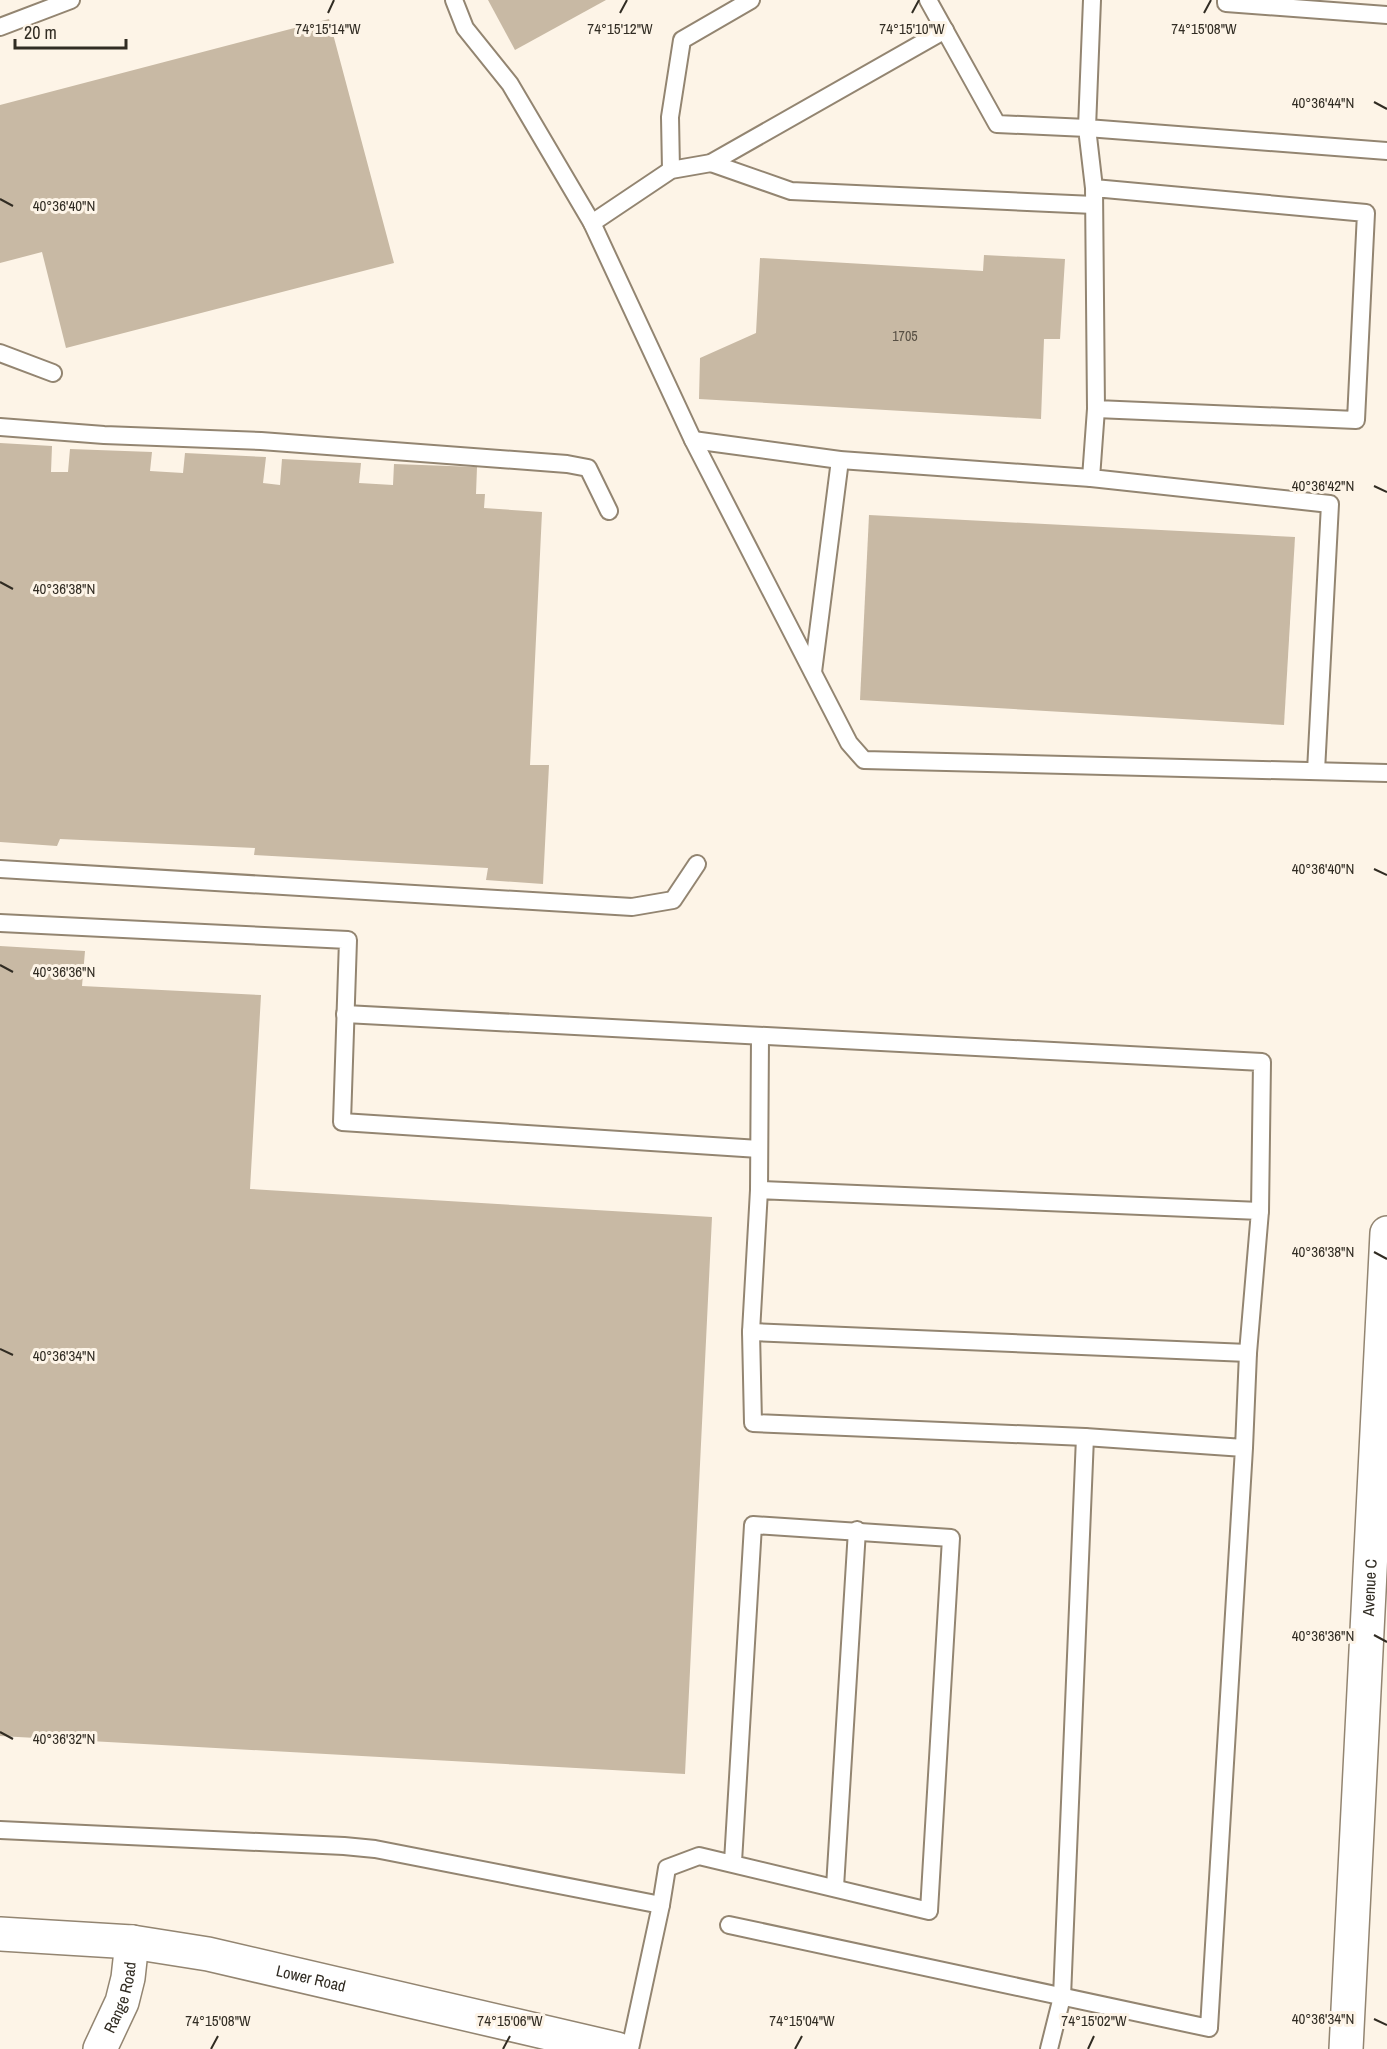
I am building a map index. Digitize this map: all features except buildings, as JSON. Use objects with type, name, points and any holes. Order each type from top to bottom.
[{"type":"street","name":"Avenue C","points":[[1346,2049],[1387,1233]]},
{"type":"street","name":"Lower Road","points":[[0,1934],[132,1942],[208,1954],[616,2049]]},
{"type":"street","name":"Range Road","points":[[100,2049],[122,2002],[128,1978],[132,1942]]},
{"type":"lane","points":[[0,27],[71,0]]},
{"type":"lane","points":[[454,0],[465,28],[510,84],[592,223],[693,440],[849,743],[864,760],[1387,773]]},
{"type":"lane","points":[[671,170],[670,117],[681,40],[751,0]]},
{"type":"lane","points":[[928,0],[997,124],[1087,128],[1387,151]]},
{"type":"lane","points":[[1091,478],[1096,410],[1094,188],[1087,128],[1092,0]]},
{"type":"lane","points":[[1226,0],[1226,3],[1338,5],[1387,15]]},
{"type":"lane","points":[[592,223],[671,170],[711,163],[945,30]]},
{"type":"lane","points":[[711,163],[791,191],[1094,205]]},
{"type":"lane","points":[[1094,188],[1366,213],[1356,420],[1096,410]]},
{"type":"lane","points":[[0,353],[53,373]]},
{"type":"lane","points":[[0,427],[104,435],[261,441],[567,464],[588,468],[609,511]]},
{"type":"lane","points":[[693,440],[840,460],[1091,478],[1330,504],[1316,771]]},
{"type":"lane","points":[[813,672],[840,460]]},
{"type":"lane","points":[[0,869],[632,907],[674,900],[697,864]]},
{"type":"lane","points":[[0,923],[348,940],[342,1122],[759,1149]]},
{"type":"lane","points":[[345,1014],[1262,1062],[1260,1211],[1248,1353],[1209,2028],[729,1925]]},
{"type":"lane","points":[[760,1036],[759,1190],[752,1332],[753,1423],[1085,1437],[1244,1448]]},
{"type":"lane","points":[[759,1190],[1260,1211]]},
{"type":"lane","points":[[752,1332],[1248,1353]]},
{"type":"lane","points":[[1049,2049],[1062,1997],[1085,1437]]},
{"type":"lane","points":[[630,2049],[668,1868],[699,1856],[733,1862],[929,1911],[951,1538],[857,1530],[753,1525],[733,1862]]},
{"type":"lane","points":[[835,1887],[857,1530]]},
{"type":"lane","points":[[0,1830],[344,1846],[661,1905]]}]
